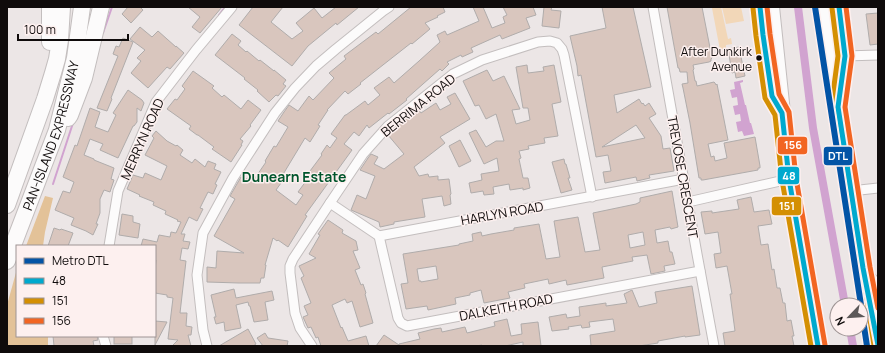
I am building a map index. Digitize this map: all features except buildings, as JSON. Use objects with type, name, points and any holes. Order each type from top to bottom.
[{"type":"highway","points":[[45,99],[43,82],[50,43],[50,7]]},
{"type":"highway","name":"PAN-ISLAND EXPRESSWAY","points":[[7,205],[45,99],[57,59],[62,7]]},
{"type":"highway","name":"PAN-ISLAND EXPRESSWAY","points":[[7,261],[57,130],[75,58],[82,7]]},
{"type":"highway","points":[[57,130],[70,115],[84,78],[101,7]]},
{"type":"highway","points":[[760,7],[772,96],[782,113]]},
{"type":"highway","points":[[771,7],[790,179],[818,346]]},
{"type":"highway","points":[[825,7],[851,191],[864,273],[878,345]]},
{"type":"highway","points":[[838,107],[845,56],[839,7]]},
{"type":"street","name":"MERRYN ROAD","points":[[109,245],[118,191],[156,102],[232,7]]},
{"type":"street","points":[[207,346],[203,330],[197,275],[203,233],[233,178],[264,129],[295,88],[336,48],[389,7]]},
{"type":"street","name":"TREVOSE CRESCENT","points":[[653,7],[714,346]]},
{"type":"street","name":"BERRIMA ROAD","points":[[312,346],[300,328],[295,313],[290,273],[290,266],[293,260],[363,154],[388,126],[453,74],[482,60],[532,44],[550,41],[562,48],[592,197]]},
{"type":"street","points":[[845,56],[878,55]]},
{"type":"street","points":[[688,202],[790,179]]},
{"type":"street","name":"HARLYN ROAD","points":[[379,236],[459,220],[684,180]]},
{"type":"street","points":[[851,191],[878,188]]},
{"type":"street","points":[[330,203],[379,236]]},
{"type":"street","name":"DALKEITH ROAD","points":[[379,236],[398,318],[401,323],[407,326],[700,271]]},
{"type":"street","points":[[864,273],[878,287]]},
{"type":"street","points":[[873,322],[878,307]]},
{"type":"shaded area","points":[[721,7],[728,39],[731,38],[732,44],[726,45],[726,48],[720,50],[712,8]]},
{"type":"shaded area","points":[[722,7],[741,7],[744,21],[726,24]]},
{"type":"shaded area","points":[[743,80],[743,82],[740,83],[754,134],[744,136],[742,131],[738,132],[736,122],[741,121],[740,114],[735,115],[733,106],[738,105],[737,97],[732,98],[730,90],[735,89],[734,82]]},
{"type":"shaded area","points":[[45,196],[53,198],[43,245],[26,245]]},
{"type":"shaded area","points":[[16,273],[16,337],[48,337],[48,346],[7,346],[7,305]]},
{"type":"waterway","points":[[103,33],[112,7]]},
{"type":"waterway","points":[[219,15],[225,7]]},
{"type":"waterway","points":[[798,7],[813,128],[844,297]]},
{"type":"waterway","points":[[53,184],[73,123]]},
{"type":"waterway","points":[[851,337],[853,346]]},
{"type":"metro line","name":"DTL","points":[[815,7],[860,297]]},
{"type":"metro line","name":"DTL","points":[[866,337],[867,346]]},
{"type":"transit line","name":"48","points":[[760,7],[772,96],[782,113],[789,179],[818,346]]},
{"type":"transit line","name":"156","points":[[767,7],[779,94],[789,112],[796,178],[825,345]]},
{"type":"transit line","name":"48","points":[[839,7],[845,56],[838,107],[863,268],[878,345]]},
{"type":"transit line","name":"156","points":[[846,7],[852,56],[845,107],[870,267],[878,308]]},
{"type":"transit line","name":"151","points":[[753,8],[765,98],[775,115],[782,180],[811,346]]},
{"type":"transit line","name":"151","points":[[832,8],[838,56],[831,108],[856,269],[871,346]]},
{"type":"place","name":"After Dunkirk Avenue","points":[[759,58]]},
{"type":"district","name":"Dunearn Estate","points":[[294,176]]}]
